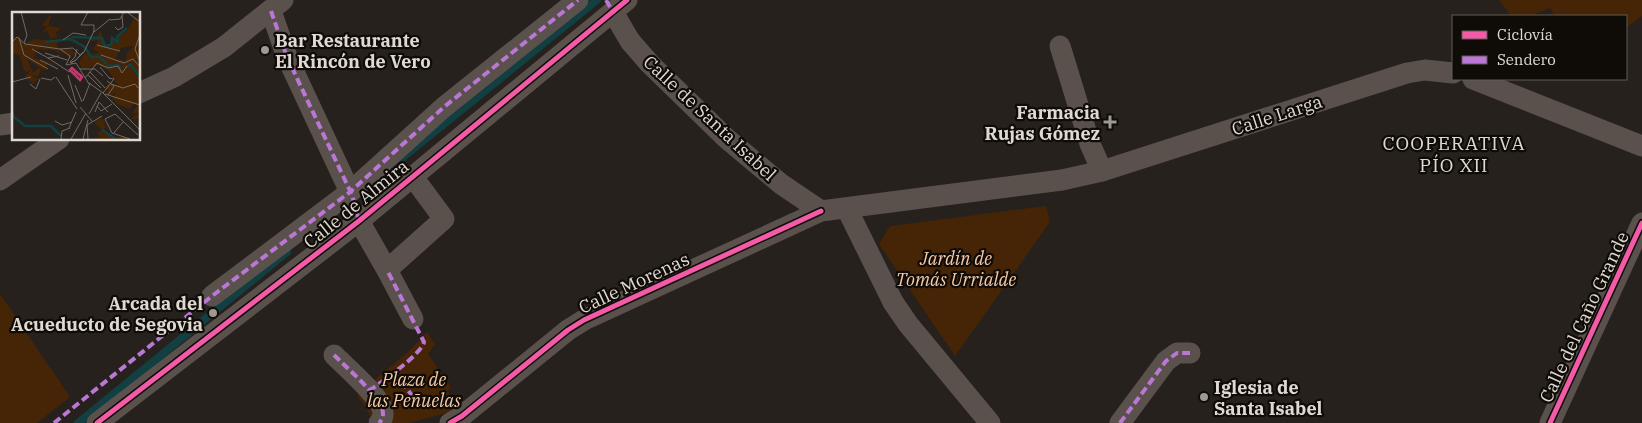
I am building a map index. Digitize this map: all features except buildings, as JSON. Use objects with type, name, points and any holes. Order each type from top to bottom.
[{"type":"street","name":"Calle de Almira","points":[[212,296],[350,192],[444,107],[578,0]]},
{"type":"street","points":[[140,93],[174,77],[224,48],[277,5],[287,57],[350,192]]},
{"type":"street","name":"Calle de Almira","points":[[97,423],[359,221],[620,6]]},
{"type":"street","name":"Calle de Santa Isabel","points":[[620,6],[630,41],[650,64],[726,138],[781,184],[821,211]]},
{"type":"street","points":[[1060,46],[1090,144],[1102,171]]},
{"type":"street","name":"Calle Larga","points":[[821,211],[1062,180],[1102,171],[1406,73],[1425,70],[1452,73]]},
{"type":"street","points":[[1476,80],[1642,146]]},
{"type":"street","points":[[0,180],[58,140]]},
{"type":"street","points":[[387,270],[444,219],[413,176]]},
{"type":"street","points":[[847,209],[903,317],[990,423]]},
{"type":"street","name":"Calle Morenas","points":[[450,423],[462,416],[568,330],[584,320],[821,211]]},
{"type":"street","points":[[359,221],[413,319]]},
{"type":"street","name":"Calle del Caño Grande","points":[[1550,423],[1642,223]]},
{"type":"street","points":[[1120,423],[1166,361],[1177,353],[1190,353]]},
{"type":"street","points":[[334,355],[377,399],[383,415],[383,419],[379,423]]},
{"type":"green space","points":[[1499,0],[1642,0],[1642,16],[1627,27],[1627,15],[1554,15],[1550,8],[1532,15],[1510,15]]},
{"type":"green space","name":"Jardín de Tomás Urrialde","points":[[1046,206],[1050,222],[955,356],[879,244],[890,226]]},
{"type":"green space","points":[[0,294],[70,397],[37,423],[0,423]]},
{"type":"green space","name":"Plaza de las Peñuelas","points":[[427,332],[435,344],[428,354],[451,387],[447,391],[461,409],[409,423],[373,423],[367,409],[357,395],[410,350]]},
{"type":"waterway","points":[[402,158],[597,0]]},
{"type":"waterway","points":[[78,423],[287,252]]},
{"type":"marked path","points":[[54,423],[212,296],[350,192],[444,107],[578,0]]},
{"type":"marked path","points":[[606,0],[613,12]]},
{"type":"marked path","points":[[271,11],[287,57],[352,195],[359,221]]},
{"type":"marked path","points":[[369,391],[416,354],[424,342],[387,270]]},
{"type":"marked path","points":[[1120,423],[1166,361],[1177,353],[1190,353]]},
{"type":"marked path","points":[[334,355],[368,388],[379,402],[383,414],[379,423]]},
{"type":"marked path","points":[[394,372],[423,410]]},
{"type":"cycle path","points":[[97,423],[359,221],[627,0]]},
{"type":"cycle path","points":[[450,423],[462,416],[568,330],[584,320],[821,211]]},
{"type":"cycle path","points":[[1550,423],[1642,223]]},
{"type":"place","name":"Bar Restaurante El Rincón de Vero","points":[[265,50]]},
{"type":"place","name":"Farmacia Rujas Gómez","points":[[1110,122]]},
{"type":"place","name":"Arcada del Acueducto de Segovia","points":[[213,313]]},
{"type":"place","name":"Iglesia de Santa Isabel","points":[[1204,397]]},
{"type":"district","name":"COOPERATIVA PÍO XII","points":[[1454,154]]}]
